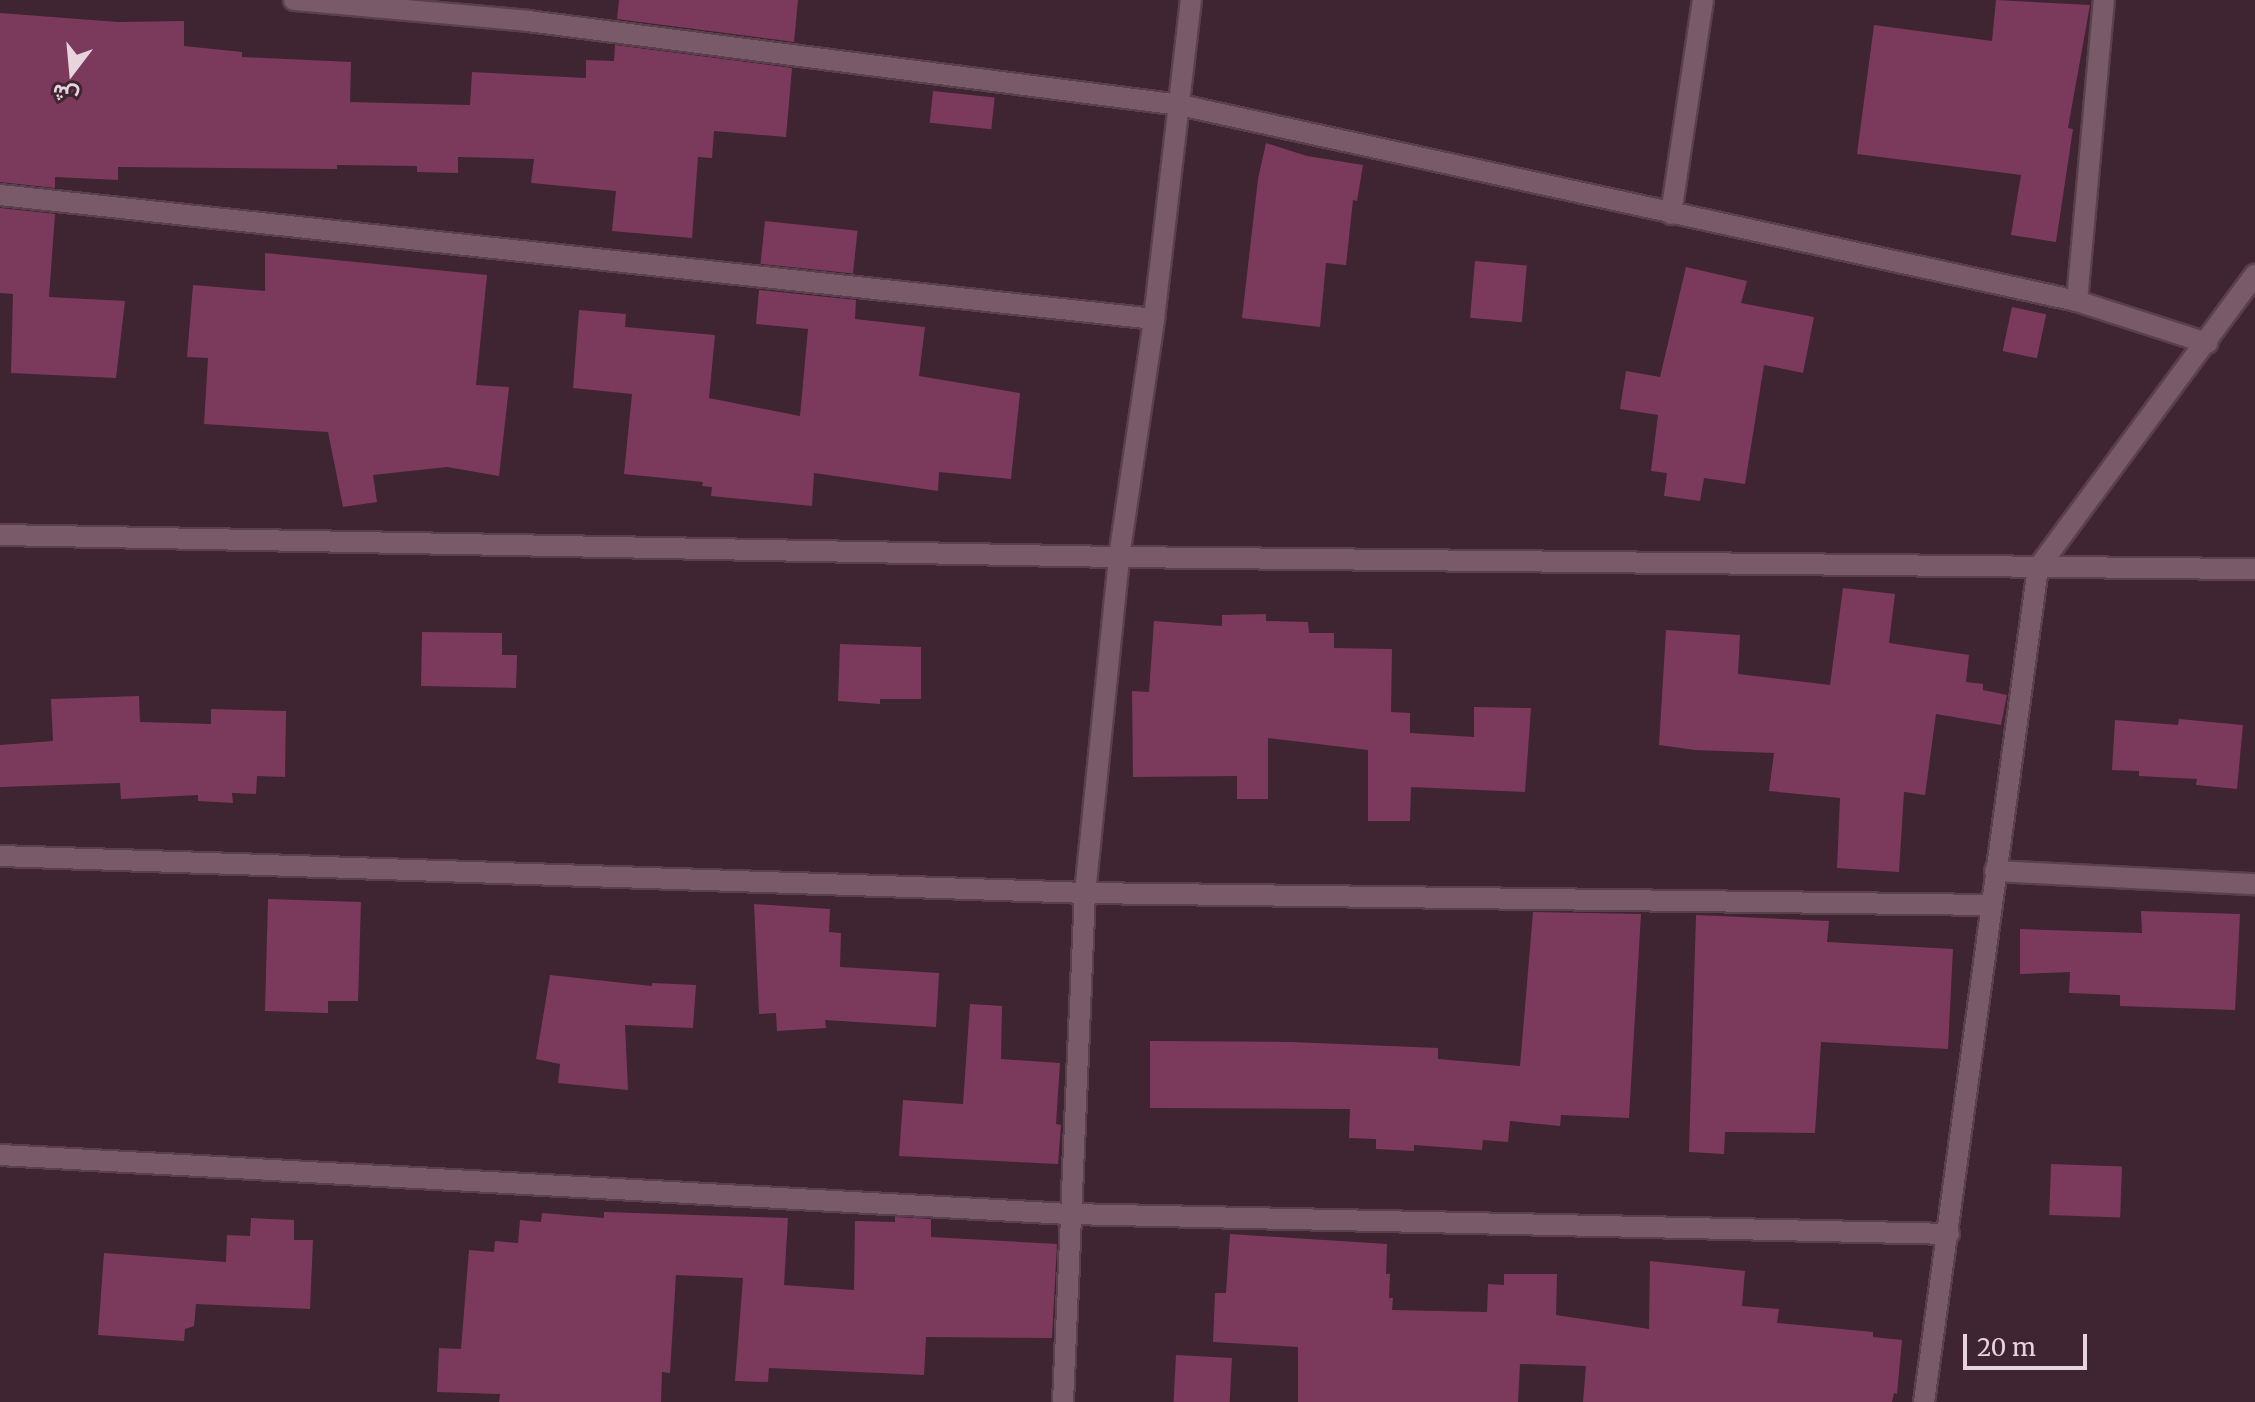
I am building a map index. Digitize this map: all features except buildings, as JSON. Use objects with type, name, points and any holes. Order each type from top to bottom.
[{"type":"street","points":[[294,0],[529,10],[1180,105],[2077,301],[2207,343]]},
{"type":"street","points":[[1063,1402],[1085,893],[1119,557],[1154,319],[1191,0]]},
{"type":"street","points":[[1671,214],[1703,0]]},
{"type":"street","points":[[2077,301],[2104,0]]},
{"type":"street","points":[[0,195],[1154,319]]},
{"type":"street","points":[[1924,1402],[2038,568],[2255,275]]},
{"type":"street","points":[[0,535],[1119,557],[2255,569]]},
{"type":"street","points":[[0,856],[1085,893],[1990,905]]},
{"type":"street","points":[[1995,871],[2255,884]]},
{"type":"street","points":[[0,1155],[1070,1214],[1949,1234]]}]
